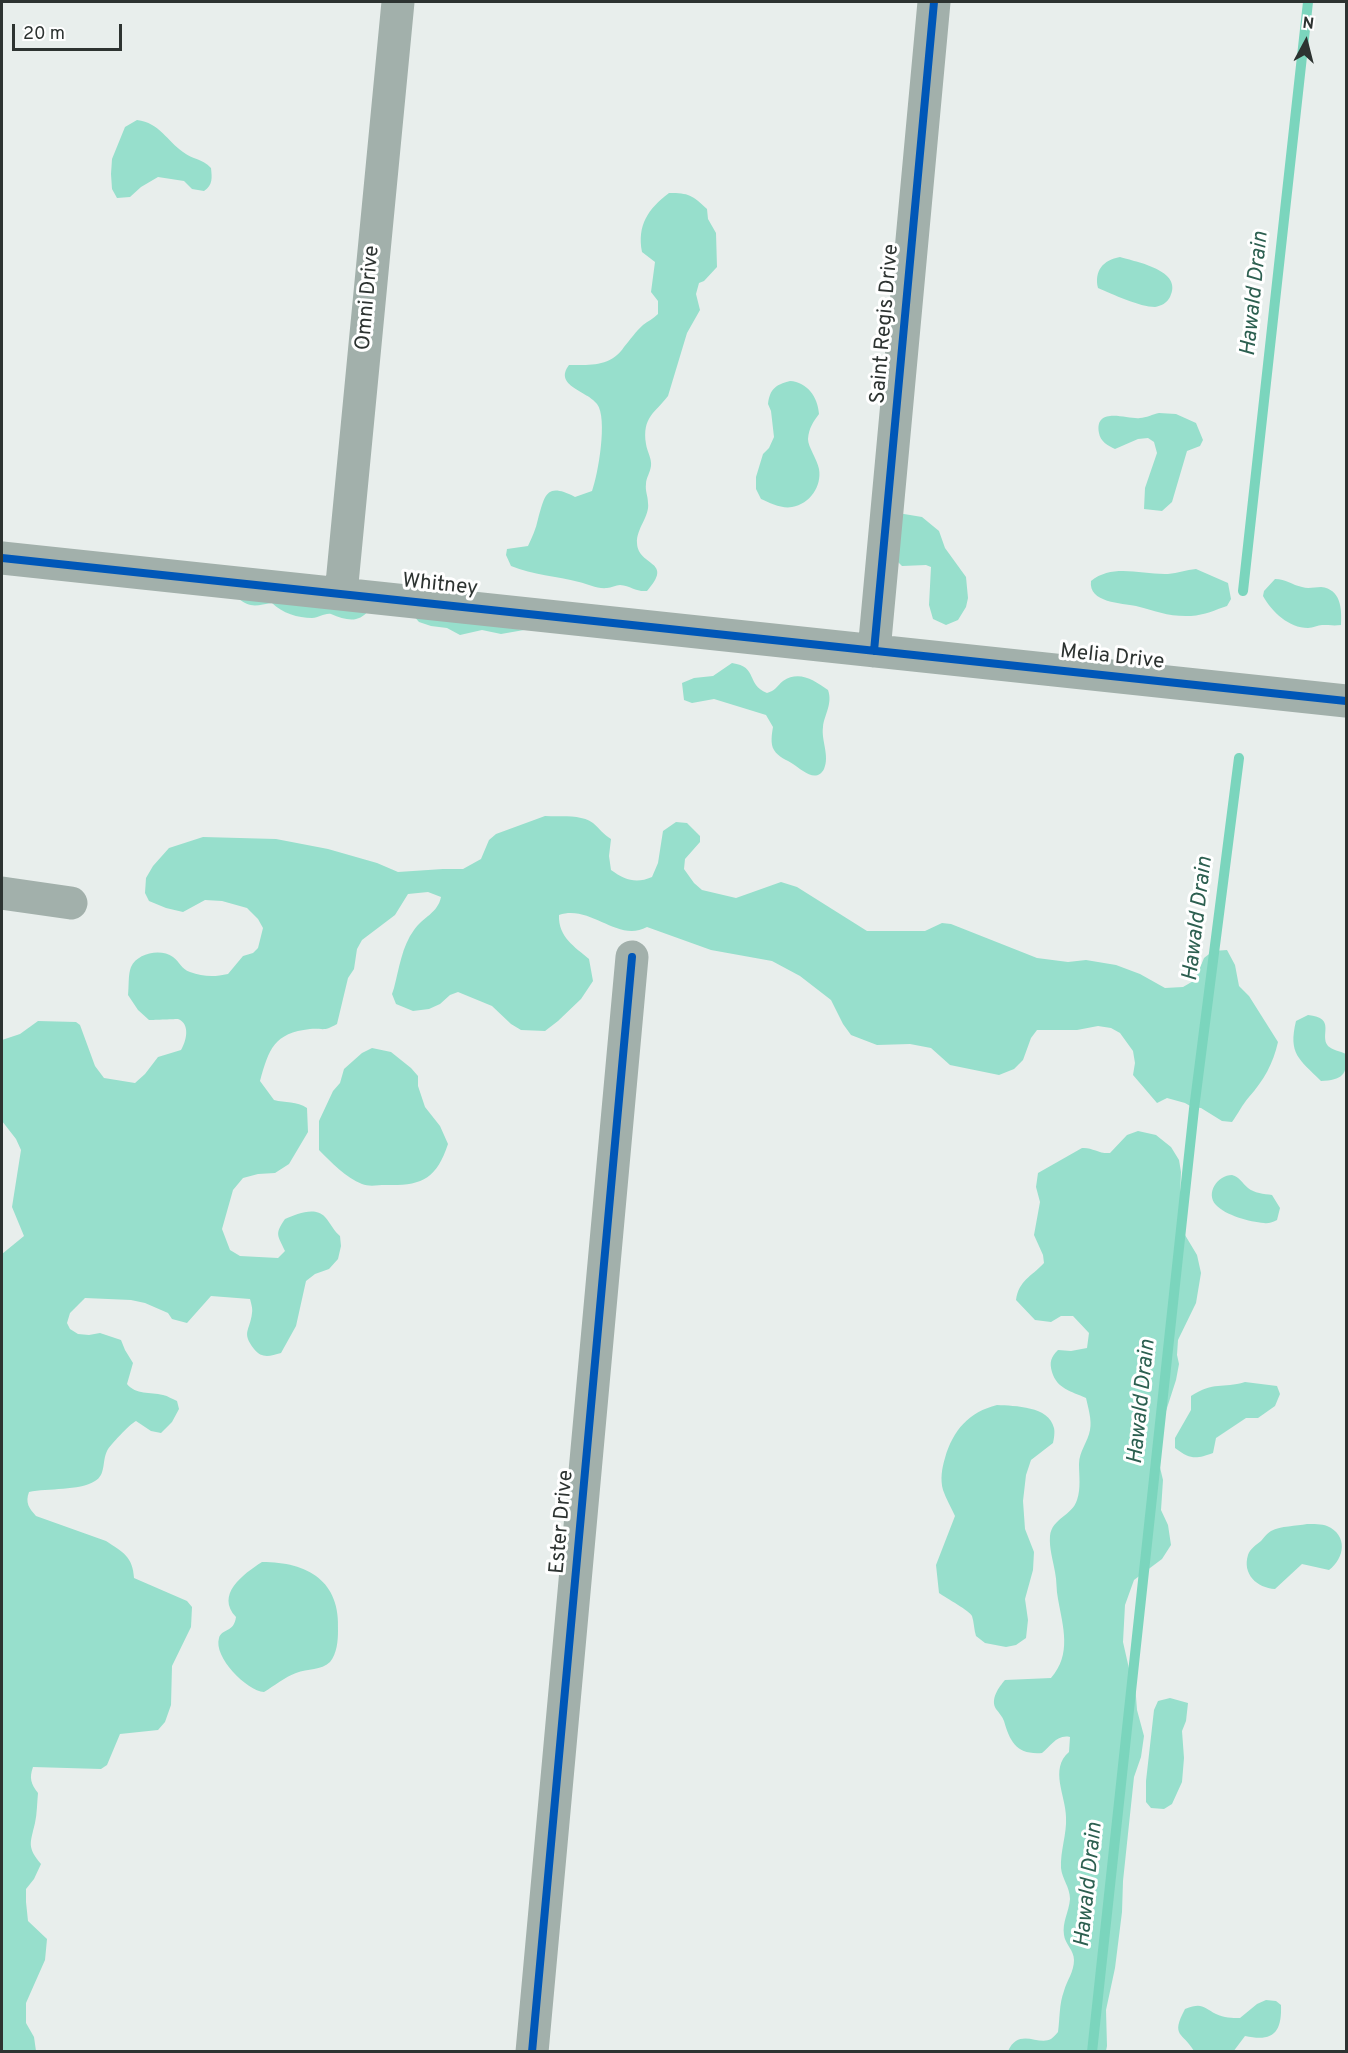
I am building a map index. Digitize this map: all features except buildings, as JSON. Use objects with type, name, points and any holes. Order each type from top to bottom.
[{"type":"street","name":"Omni Drive","points":[[341,594],[398,2]]},
{"type":"street","name":"Saint Regis Drive","points":[[874,651],[934,2]]},
{"type":"street","name":"Whitney","points":[[2,558],[874,651]]},
{"type":"street","name":"Melia Drive","points":[[874,651],[1347,701]]},
{"type":"street","points":[[2,893],[71,903]]},
{"type":"street","name":"Ester Drive","points":[[532,2052],[632,957]]},
{"type":"green space","points":[[137,120],[152,125],[177,148],[211,168],[211,181],[207,189],[204,191],[192,189],[184,181],[158,177],[130,197],[117,198],[112,189],[112,159],[125,127]]},
{"type":"green space","points":[[669,193],[690,196],[707,209],[708,219],[716,233],[717,267],[704,281],[699,283],[696,294],[700,310],[687,333],[668,396],[651,416],[646,428],[646,444],[651,463],[646,487],[648,508],[637,543],[639,551],[656,569],[655,581],[647,591],[620,585],[600,588],[511,566],[506,555],[507,549],[528,546],[548,493],[558,491],[575,497],[592,491],[601,447],[600,411],[593,399],[568,383],[565,372],[569,365],[600,364],[613,358],[619,354],[640,327],[658,314],[658,301],[651,292],[655,262],[642,252],[641,234],[650,212]]},
{"type":"green space","points":[[1120,257],[1147,265],[1165,274],[1173,288],[1164,304],[1157,307],[1142,305],[1098,288],[1097,276],[1101,267],[1114,258]]},
{"type":"green space","points":[[790,381],[806,387],[814,396],[818,408],[819,414],[812,425],[808,439],[818,465],[819,482],[817,488],[804,502],[784,507],[761,499],[756,489],[756,477],[763,454],[774,437],[768,404],[770,395],[777,386]]},
{"type":"green space","points":[[1159,413],[1176,414],[1196,423],[1203,440],[1200,446],[1187,451],[1172,502],[1162,511],[1144,509],[1145,488],[1157,453],[1154,442],[1148,438],[1138,439],[1115,449],[1103,441],[1099,433],[1099,424],[1107,416],[1140,418]]},
{"type":"green space","points":[[898,513],[922,517],[939,531],[945,548],[966,577],[968,598],[966,607],[958,620],[946,625],[933,619],[929,605],[931,567],[926,565],[902,566],[893,557]]},
{"type":"green space","points":[[1196,569],[1228,583],[1231,599],[1227,606],[1201,615],[1176,616],[1107,601],[1095,594],[1091,588],[1091,581],[1109,572],[1168,574]]},
{"type":"green space","points":[[1275,579],[1304,588],[1321,587],[1333,592],[1339,601],[1341,625],[1320,625],[1308,628],[1294,625],[1282,618],[1263,596],[1264,591]]},
{"type":"green space","points":[[238,598],[369,610],[361,617],[352,620],[331,614],[307,618],[285,612],[272,603],[250,605]]},
{"type":"green space","points":[[412,614],[524,630],[501,634],[482,630],[460,635],[447,628],[419,622]]},
{"type":"green space","points":[[732,663],[746,668],[756,685],[767,693],[783,681],[795,676],[812,680],[828,690],[829,705],[823,732],[826,764],[821,773],[808,774],[776,752],[772,742],[773,727],[766,715],[714,699],[692,703],[684,700],[682,683],[694,678],[713,676]]},
{"type":"green space","points":[[545,816],[576,817],[593,823],[611,839],[609,856],[611,870],[626,878],[636,880],[652,877],[658,863],[663,831],[676,822],[687,823],[700,836],[700,842],[685,859],[684,869],[702,890],[736,898],[781,882],[797,887],[867,931],[925,931],[942,923],[951,924],[1037,958],[1068,962],[1086,960],[1116,965],[1140,974],[1165,988],[1183,987],[1195,980],[1204,958],[1213,951],[1227,950],[1235,965],[1239,986],[1249,996],[1278,1042],[1276,1050],[1271,1065],[1232,1122],[1222,1121],[1201,1108],[1167,1098],[1157,1103],[1133,1075],[1135,1063],[1133,1051],[1120,1033],[1111,1028],[1098,1026],[1077,1030],[1037,1030],[1031,1038],[1023,1060],[1014,1069],[999,1075],[950,1065],[931,1048],[910,1044],[877,1045],[851,1035],[831,1000],[800,976],[772,961],[711,950],[647,927],[636,931],[625,930],[582,914],[571,913],[559,915],[559,923],[568,941],[589,959],[593,981],[581,999],[545,1031],[521,1030],[492,1006],[458,992],[429,1009],[413,1011],[396,1004],[392,994],[401,958],[410,936],[434,911],[441,897],[428,892],[408,894],[395,915],[362,940],[357,949],[354,969],[348,978],[337,1024],[326,1029],[298,1031],[281,1039],[270,1052],[260,1081],[274,1100],[295,1103],[307,1108],[308,1132],[289,1164],[275,1173],[243,1178],[233,1190],[222,1229],[230,1250],[240,1256],[278,1258],[285,1251],[278,1232],[285,1219],[311,1211],[325,1217],[340,1236],[341,1246],[338,1259],[329,1269],[315,1274],[306,1281],[296,1326],[281,1353],[263,1355],[257,1352],[250,1343],[247,1331],[252,1311],[250,1299],[211,1296],[187,1323],[172,1319],[168,1313],[145,1303],[131,1300],[85,1298],[70,1313],[67,1323],[70,1329],[78,1334],[100,1333],[121,1340],[133,1363],[127,1384],[131,1388],[139,1392],[168,1397],[177,1401],[179,1409],[172,1422],[161,1433],[151,1431],[136,1421],[129,1426],[107,1451],[101,1475],[95,1481],[72,1488],[29,1492],[28,1505],[36,1516],[106,1541],[117,1548],[132,1565],[134,1578],[187,1601],[192,1607],[191,1627],[172,1666],[171,1705],[165,1722],[158,1730],[120,1734],[107,1765],[101,1769],[33,1767],[31,1781],[38,1793],[31,1845],[33,1853],[41,1864],[26,1889],[26,1902],[28,1921],[47,1939],[45,1960],[26,2003],[26,2023],[34,2037],[36,2051],[2,2051],[2,1254],[24,1236],[12,1207],[21,1150],[16,1139],[2,1121],[2,1040],[20,1034],[38,1021],[76,1022],[80,1025],[95,1066],[104,1078],[135,1083],[158,1057],[181,1050],[186,1033],[182,1021],[178,1019],[149,1020],[138,1010],[128,995],[129,973],[134,962],[150,953],[162,953],[173,957],[187,971],[195,974],[218,976],[228,974],[243,956],[253,953],[258,948],[263,928],[247,908],[222,901],[205,900],[183,912],[149,901],[145,893],[146,878],[169,848],[203,837],[276,839],[328,849],[377,863],[398,872],[463,869],[481,859],[489,840],[496,834]]},
{"type":"green space","points":[[1308,1015],[1317,1017],[1325,1023],[1325,1037],[1328,1046],[1346,1054],[1345,1072],[1339,1078],[1321,1081],[1297,1055],[1293,1041],[1296,1021]]},
{"type":"green space","points":[[372,1048],[391,1052],[418,1076],[418,1086],[425,1107],[440,1126],[448,1144],[438,1166],[426,1178],[418,1182],[398,1185],[365,1185],[345,1174],[319,1150],[319,1121],[333,1091],[340,1083],[344,1069],[362,1053]]},
{"type":"green space","points":[[1138,1131],[1156,1135],[1171,1147],[1179,1160],[1180,1198],[1185,1221],[1185,1235],[1197,1255],[1201,1273],[1196,1303],[1178,1340],[1179,1364],[1176,1380],[1157,1439],[1157,1455],[1163,1480],[1161,1510],[1168,1525],[1171,1545],[1162,1559],[1134,1580],[1125,1605],[1123,1642],[1130,1673],[1135,1683],[1137,1710],[1144,1736],[1141,1757],[1134,1777],[1122,1912],[1115,1968],[1106,2010],[1107,2046],[1106,2051],[1008,2051],[1018,2040],[1046,2041],[1058,2032],[1062,1996],[1074,1964],[1073,1953],[1064,1935],[1070,1899],[1061,1868],[1066,1817],[1059,1774],[1063,1759],[1069,1752],[1070,1737],[1061,1737],[1042,1753],[1026,1752],[1012,1741],[994,1701],[1005,1680],[1051,1678],[1062,1659],[1064,1630],[1057,1596],[1050,1536],[1054,1525],[1071,1510],[1077,1500],[1079,1459],[1090,1426],[1086,1398],[1061,1386],[1054,1378],[1051,1365],[1052,1357],[1058,1350],[1071,1351],[1087,1348],[1089,1333],[1073,1316],[1061,1316],[1051,1322],[1035,1320],[1016,1300],[1023,1283],[1044,1263],[1034,1235],[1040,1202],[1036,1187],[1038,1173],[1082,1148],[1110,1153],[1127,1135]]},
{"type":"green space","points":[[1232,1175],[1253,1191],[1272,1195],[1280,1208],[1277,1220],[1266,1223],[1245,1220],[1225,1212],[1216,1205],[1212,1195],[1215,1186],[1222,1178]]},
{"type":"green space","points":[[1245,1382],[1277,1386],[1280,1394],[1275,1406],[1258,1418],[1246,1418],[1216,1438],[1213,1453],[1194,1457],[1185,1455],[1175,1448],[1175,1438],[1191,1410],[1191,1396],[1206,1388]]},
{"type":"green space","points":[[997,1405],[1039,1411],[1046,1415],[1054,1428],[1053,1443],[1031,1460],[1026,1475],[1023,1501],[1025,1529],[1034,1552],[1033,1570],[1025,1599],[1028,1620],[1026,1638],[1016,1645],[1006,1647],[985,1643],[976,1636],[972,1616],[939,1593],[936,1565],[955,1516],[944,1493],[942,1482],[948,1448],[970,1417]]},
{"type":"green space","points":[[1307,1524],[1327,1526],[1334,1530],[1341,1541],[1341,1553],[1329,1570],[1302,1564],[1275,1589],[1262,1586],[1252,1579],[1247,1562],[1253,1547],[1271,1531]]},
{"type":"green space","points":[[262,1562],[294,1566],[318,1578],[334,1599],[338,1631],[336,1651],[330,1662],[323,1667],[292,1675],[264,1692],[249,1686],[233,1672],[221,1654],[219,1646],[221,1635],[235,1622],[236,1617],[230,1609],[230,1593],[240,1579]]},
{"type":"green space","points":[[1170,1698],[1188,1703],[1186,1721],[1182,1731],[1184,1758],[1182,1782],[1172,1804],[1164,1809],[1151,1808],[1146,1802],[1146,1781],[1154,1710],[1158,1701]]},
{"type":"green space","points":[[1266,2000],[1276,2001],[1281,2005],[1280,2022],[1277,2029],[1263,2038],[1245,2036],[1233,2052],[1194,2051],[1178,2030],[1185,2009],[1202,2006],[1222,2016],[1240,2018],[1257,2004]]},
{"type":"waterway","name":"Hawald Drain","points":[[1243,591],[1308,2]]},
{"type":"waterway","name":"Hawald Drain","points":[[1092,2052],[1194,1109],[1239,758]]},
{"type":"cycle path","points":[[874,651],[934,2]]},
{"type":"cycle path","points":[[2,558],[1346,701]]},
{"type":"cycle path","points":[[532,2052],[632,957]]}]
